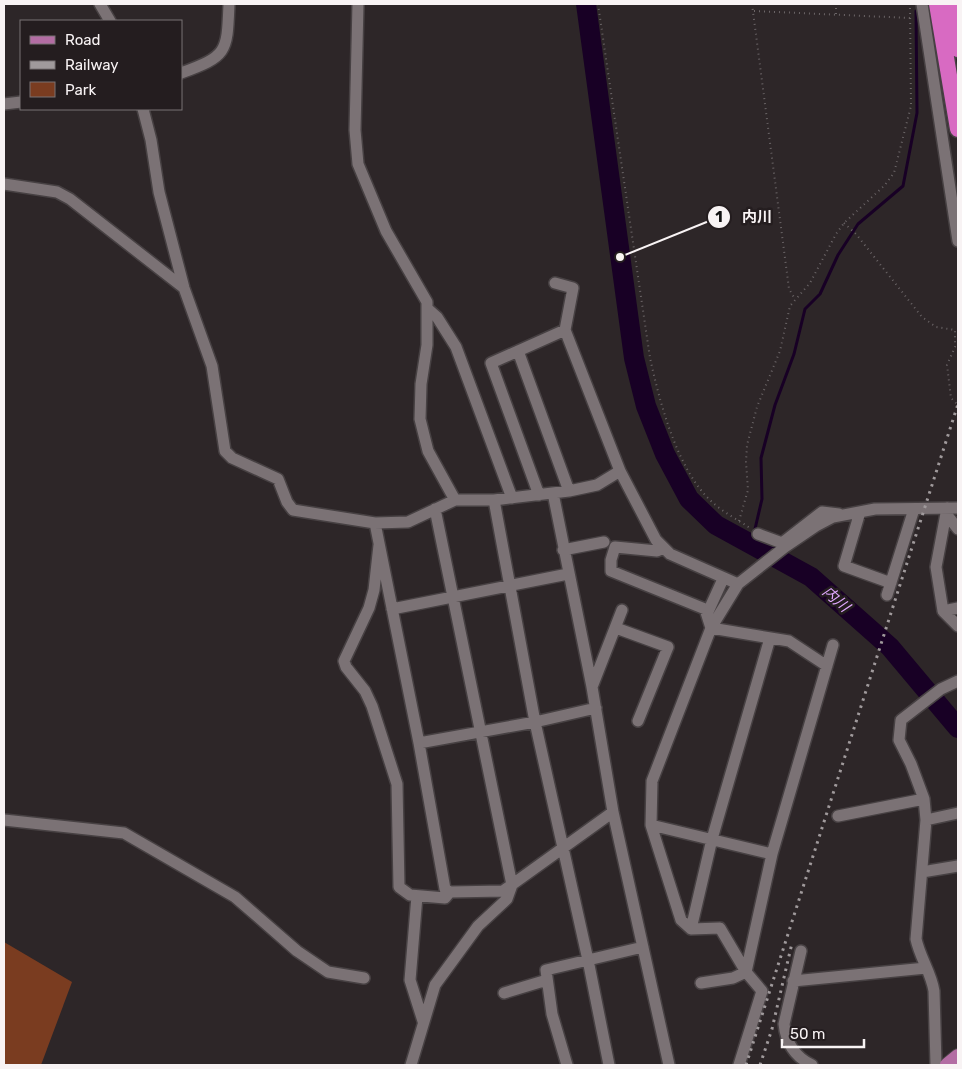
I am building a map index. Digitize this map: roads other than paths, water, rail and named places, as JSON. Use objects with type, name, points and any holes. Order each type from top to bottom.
[{"type":"highway","points":[[937,4],[958,129]]},
{"type":"highway","points":[[951,4],[958,49]]},
{"type":"main road","points":[[947,1065],[958,1056]]},
{"type":"street","points":[[100,4],[109,20]]},
{"type":"street","points":[[182,73],[209,63],[222,52],[227,42],[229,4]]},
{"type":"street","points":[[358,4],[355,130],[358,164],[386,232],[422,293],[428,309],[420,419],[428,450],[455,500]]},
{"type":"street","points":[[922,4],[958,241]]},
{"type":"street","points":[[4,104],[20,102]]},
{"type":"street","points":[[143,110],[151,140],[159,192],[184,288],[212,366],[225,451],[232,458],[278,479],[287,502],[294,510],[375,524],[408,522],[455,500],[494,500],[569,492],[597,485],[620,471]]},
{"type":"street","points":[[4,184],[57,192],[70,199],[184,288]]},
{"type":"street","points":[[555,283],[573,288],[564,330],[620,471],[656,540],[670,554],[738,584]]},
{"type":"street","points":[[428,309],[437,317],[456,347],[512,498]]},
{"type":"street","points":[[539,495],[491,364],[564,330]]},
{"type":"street","points":[[518,351],[569,492]]},
{"type":"street","points":[[553,494],[596,708],[613,812],[669,1065]]},
{"type":"street","points":[[494,500],[535,722],[588,960],[609,1065]]},
{"type":"street","points":[[411,1065],[435,985],[478,926],[507,899],[512,885],[434,509]]},
{"type":"street","points":[[758,534],[782,543],[822,512],[844,514],[875,509],[951,510]]},
{"type":"street","points":[[887,595],[914,509]]},
{"type":"street","points":[[951,510],[958,529]]},
{"type":"street","points":[[951,510],[936,567],[943,611],[958,626]]},
{"type":"street","points":[[860,512],[844,566],[891,583]]},
{"type":"street","points":[[738,1065],[762,991],[746,972],[720,928],[691,929],[681,920],[651,825],[652,781],[711,628],[738,584],[785,547],[816,526],[844,514]]},
{"type":"street","points":[[375,524],[420,743],[445,889],[450,892],[503,891],[613,812]]},
{"type":"street","points":[[563,550],[604,542]]},
{"type":"street","points":[[379,545],[374,590],[369,608],[344,661],[346,668],[365,691],[372,706],[397,784],[399,887],[410,895],[417,896],[445,898],[450,892]]},
{"type":"street","points":[[664,548],[657,551],[615,547],[611,560],[612,571],[705,609],[711,628]]},
{"type":"street","points":[[392,609],[568,574]]},
{"type":"street","points":[[707,614],[723,578]]},
{"type":"street","points":[[943,611],[958,608]]},
{"type":"street","points":[[592,687],[622,610]]},
{"type":"street","points":[[616,628],[668,647],[638,721]]},
{"type":"street","points":[[711,628],[789,642],[827,666]]},
{"type":"street","points":[[691,929],[712,839],[770,638]]},
{"type":"street","points":[[746,972],[772,854],[833,645]]},
{"type":"street","points":[[936,1065],[934,991],[932,979],[920,957],[916,939],[926,820],[924,799],[912,764],[899,740],[902,720],[942,689],[958,681]]},
{"type":"street","points":[[420,743],[535,722],[596,708]]},
{"type":"street","points":[[838,816],[924,799]]},
{"type":"street","points":[[926,820],[958,813]]},
{"type":"street","points":[[4,820],[124,833],[235,897],[297,950],[328,972],[364,978]]},
{"type":"street","points":[[651,825],[772,854]]},
{"type":"street","points":[[922,872],[958,866]]},
{"type":"street","points":[[417,896],[410,980],[423,1021]]},
{"type":"street","points":[[567,1065],[552,1014],[546,970],[643,947]]},
{"type":"street","points":[[802,951],[784,1024],[785,1033],[795,1053],[802,1060],[812,1065]]},
{"type":"street","points":[[794,981],[926,968]]},
{"type":"street","points":[[701,983],[733,978],[746,972]]},
{"type":"street","points":[[504,993],[547,980]]},
{"type":"waterway","name":"内川","points":[[586,4],[634,358],[646,406],[665,454],[689,499],[716,525],[811,577],[890,647],[958,728]]},
{"type":"waterway","points":[[751,546],[762,499],[761,458],[775,405],[794,354],[805,309],[820,294],[838,255],[858,224],[903,186],[917,113],[916,11],[921,8]]},
{"type":"railway","points":[[746,1065],[958,404]]},
{"type":"railway","points":[[760,1065],[772,1029],[792,943]]},
{"type":"place","name":"内川","points":[[620,257]]}]
